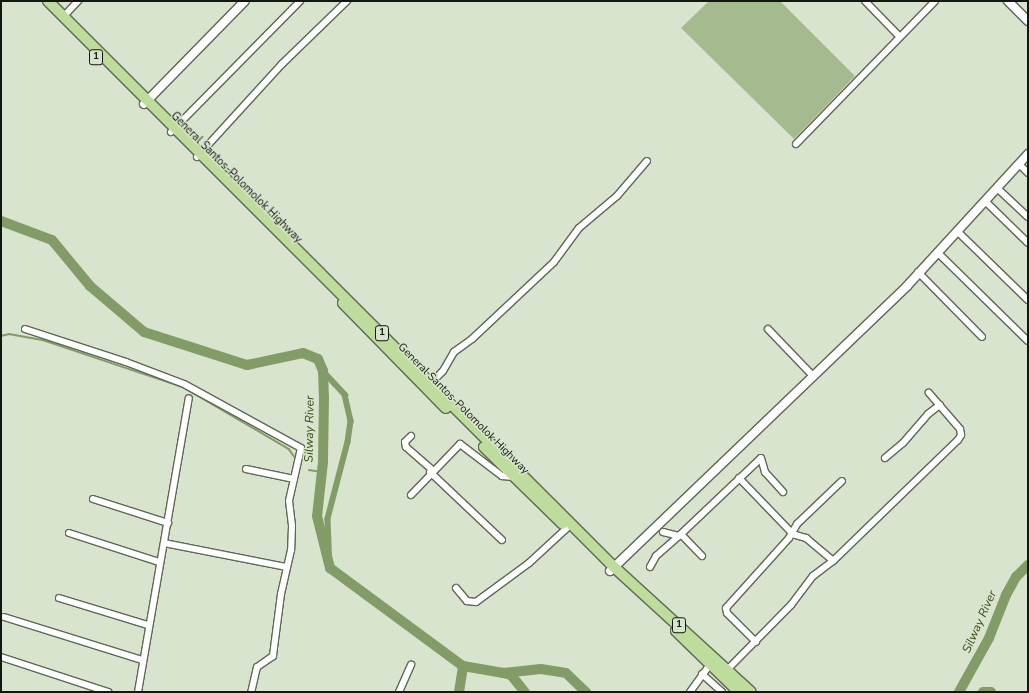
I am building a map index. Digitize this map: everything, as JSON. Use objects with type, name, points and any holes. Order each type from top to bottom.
[{"type":"highway","name":"1","points":[[40,1],[431,383],[612,569],[728,669],[750,692]]},
{"type":"highway","name":"1","points":[[48,1],[145,102]]},
{"type":"highway","name":"General Santos-Polomolok Highway","points":[[199,155],[514,477],[739,692]]},
{"type":"street","points":[[64,16],[78,1]]},
{"type":"street","points":[[145,102],[245,1]]},
{"type":"street","points":[[173,130],[300,1]]},
{"type":"street","points":[[199,155],[282,64],[347,1]]},
{"type":"street","points":[[865,1],[899,36]]},
{"type":"street","points":[[796,144],[899,36],[935,1]]},
{"type":"street","points":[[1008,1],[1028,21]]},
{"type":"street","points":[[612,569],[813,376],[918,272],[1028,154]]},
{"type":"street","points":[[431,383],[443,371],[454,352],[467,343],[554,262],[575,233],[617,196],[647,160]]},
{"type":"street","points":[[1019,164],[1028,173]]},
{"type":"street","points":[[997,188],[1028,217]]},
{"type":"street","points":[[985,201],[1028,243]]},
{"type":"street","points":[[957,231],[1028,300]]},
{"type":"street","points":[[937,252],[1028,341]]},
{"type":"street","points":[[918,272],[982,337]]},
{"type":"street","points":[[25,329],[126,362],[184,384],[299,446],[301,456],[289,501],[292,530],[273,656],[258,666],[251,692]]},
{"type":"street","points":[[768,329],[813,376]]},
{"type":"street","points":[[728,669],[795,601],[813,576],[833,561],[958,440],[961,435],[960,428],[929,393]]},
{"type":"street","points":[[138,692],[148,625],[159,562],[168,523],[189,398]]},
{"type":"street","points":[[886,458],[940,405]]},
{"type":"street","points":[[411,436],[405,442],[406,447],[502,540]]},
{"type":"street","points":[[411,495],[431,471],[460,444],[498,474],[514,477]]},
{"type":"street","points":[[650,567],[656,556],[763,456],[765,472],[783,492]]},
{"type":"street","points":[[246,468],[294,479]]},
{"type":"street","points":[[740,478],[792,533],[806,538],[833,561]]},
{"type":"street","points":[[756,642],[727,612],[726,608],[792,533],[809,511],[842,481]]},
{"type":"street","points":[[93,499],[168,523]]},
{"type":"street","points":[[456,588],[467,600],[476,602],[529,562],[567,528]]},
{"type":"street","points":[[663,532],[680,535],[702,556]]},
{"type":"street","points":[[69,533],[159,562]]},
{"type":"street","points":[[164,543],[286,567]]},
{"type":"street","points":[[59,598],[148,625]]},
{"type":"street","points":[[4,617],[142,660]]},
{"type":"street","points":[[1,657],[108,692]]},
{"type":"street","points":[[690,692],[710,664]]},
{"type":"street","points":[[399,692],[411,665]]},
{"type":"street","points":[[702,674],[722,692]]},
{"type":"green space","points":[[709,1],[780,1],[855,76],[794,139],[681,28]]},
{"type":"waterway","name":"Silway River","points":[[1,221],[52,240],[90,286],[144,332],[247,365],[303,353],[318,359],[323,371],[324,397],[323,462],[317,516],[330,568],[463,666],[503,673],[541,669],[566,673],[586,692]]},
{"type":"waterway","points":[[1,336],[9,334],[43,340],[183,387],[289,449],[294,456]]},
{"type":"waterway","points":[[323,371],[345,395],[351,421],[348,442],[328,519],[330,568]]},
{"type":"waterway","points":[[309,470],[322,472]]},
{"type":"waterway","name":"Silway River","points":[[959,692],[989,638],[1006,595],[1016,577],[1028,565]]},
{"type":"waterway","points":[[459,692],[463,666]]},
{"type":"waterway","points":[[503,673],[511,675],[525,692]]},
{"type":"waterway","points":[[983,692],[991,692]]}]
